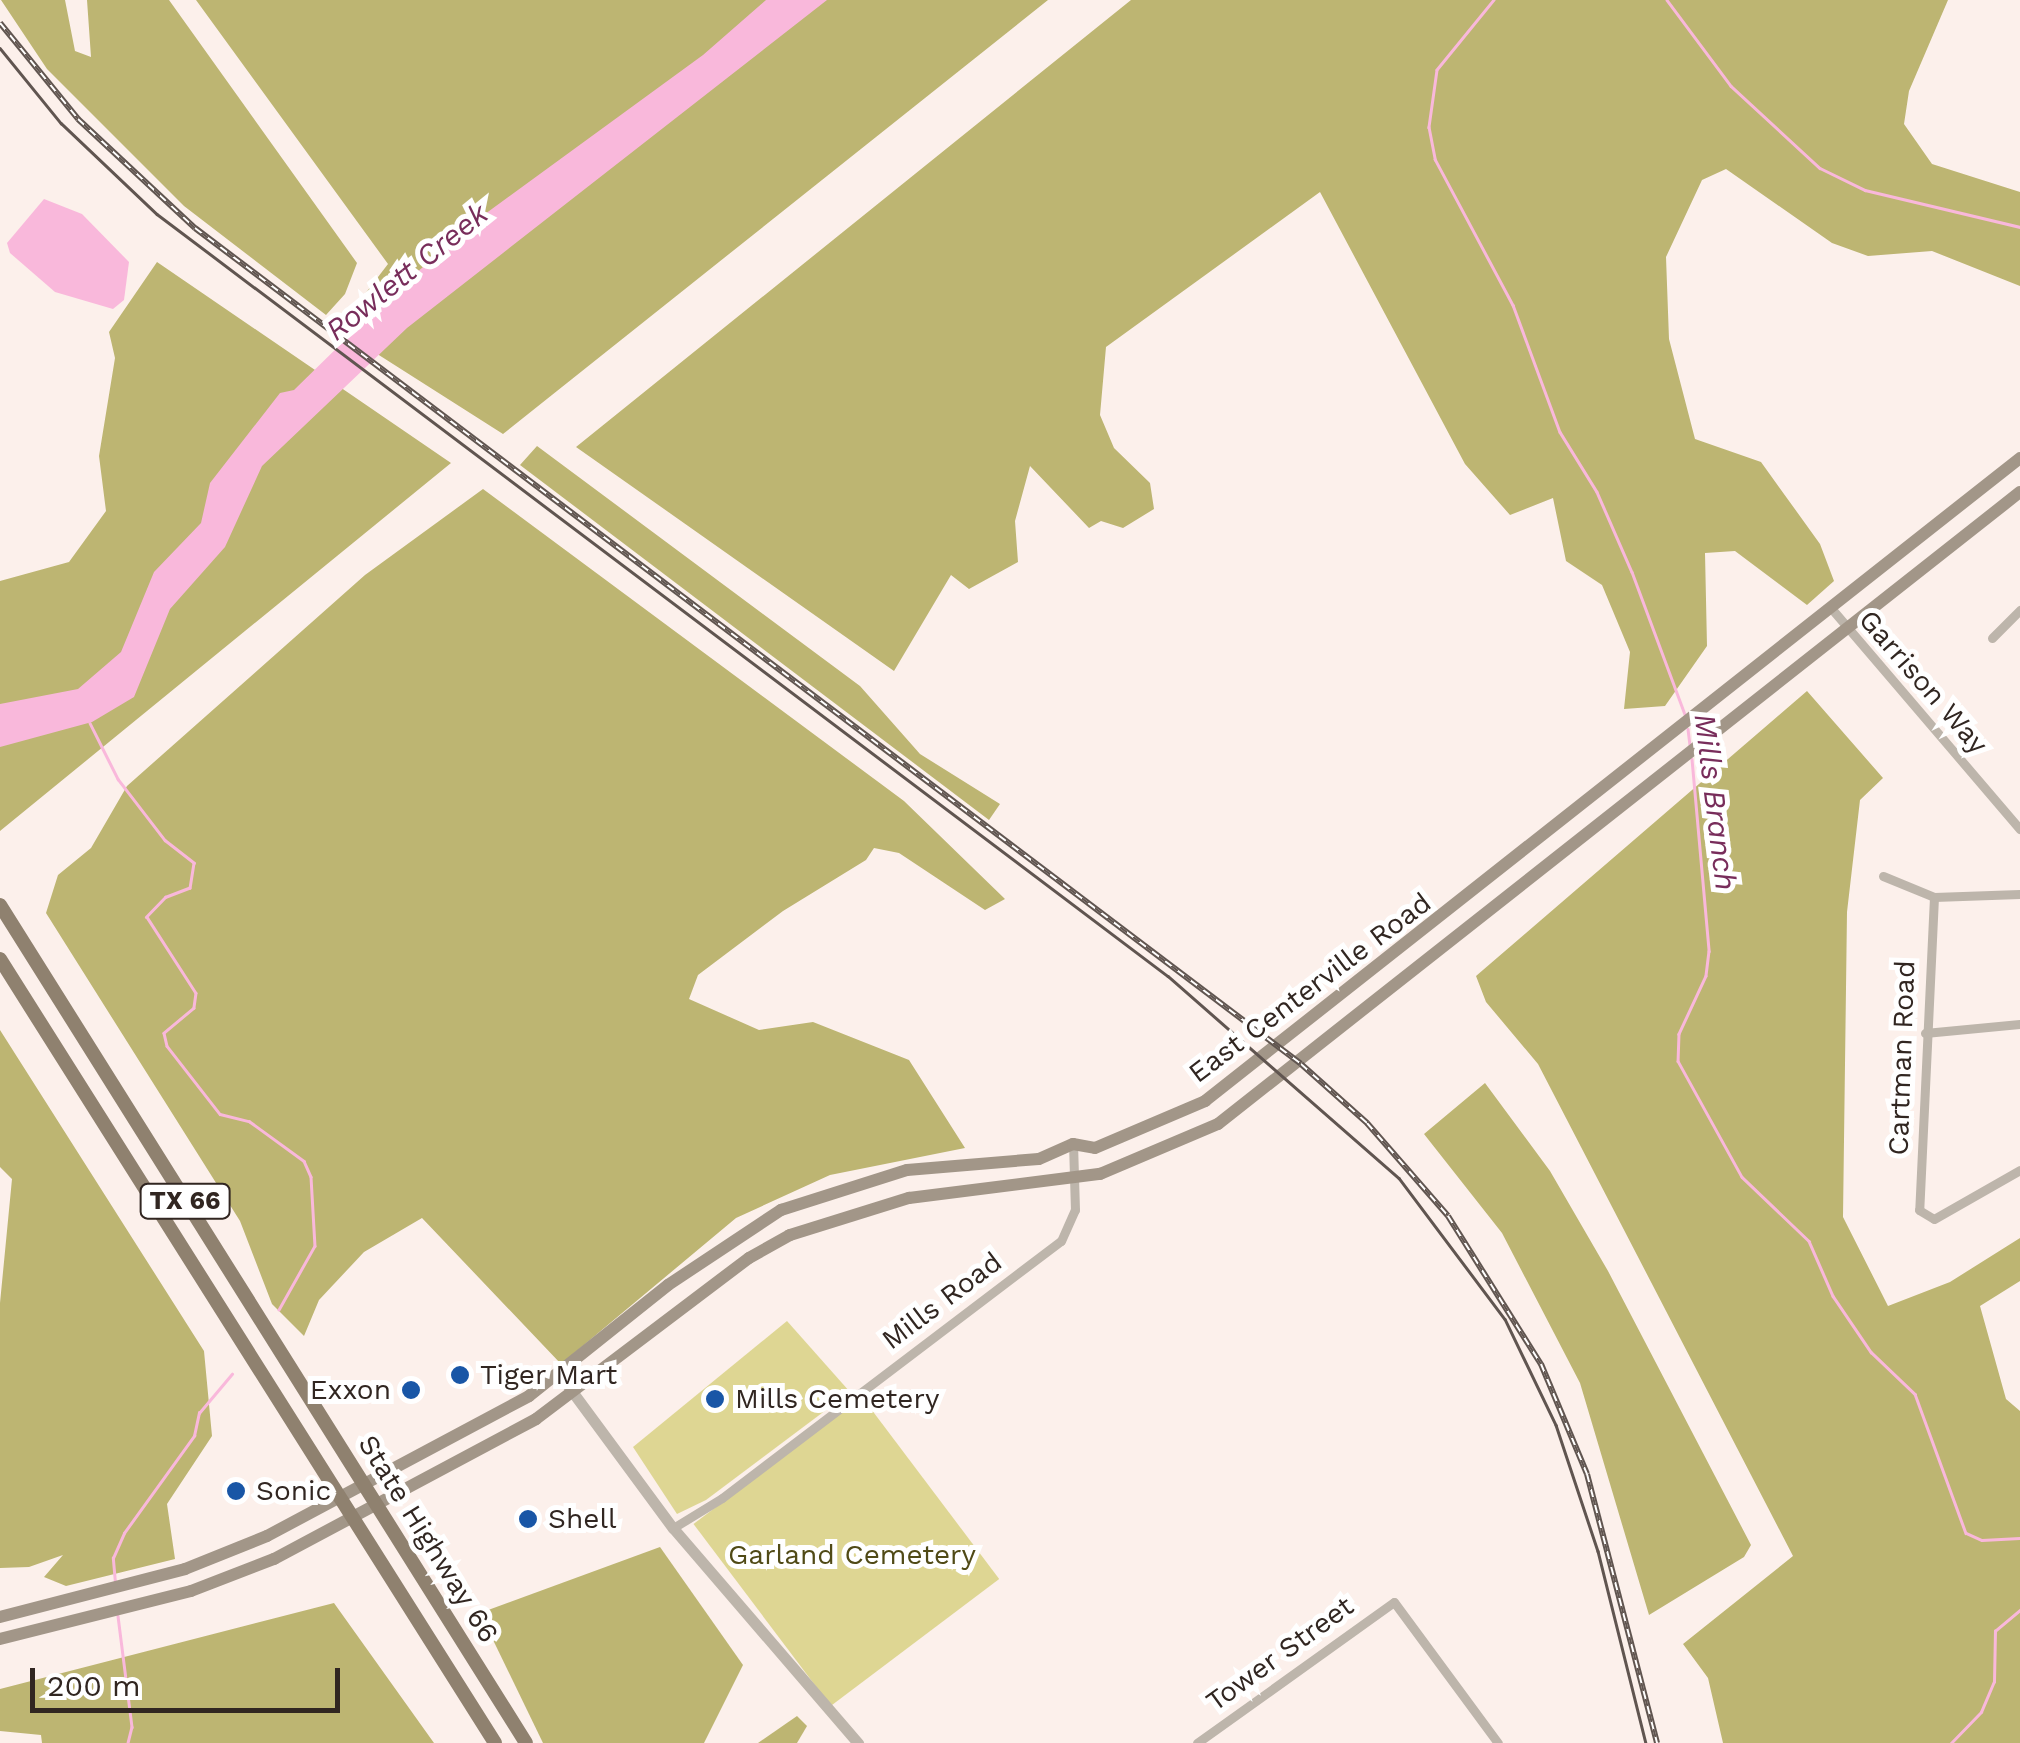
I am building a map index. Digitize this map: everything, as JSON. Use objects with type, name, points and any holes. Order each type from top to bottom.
[{"type":"main road","name":"East Centerville Road","points":[[0,1616],[186,1569],[240,1550],[338,1495],[508,1409],[560,1374],[668,1285],[781,1210],[907,1170],[1039,1159],[1073,1144],[1095,1148],[1176,1116],[1260,1063],[2020,458]]},
{"type":"main road","name":"East Centerville Road","points":[[0,1639],[191,1590],[262,1565],[536,1418],[749,1258],[790,1235],[910,1198],[1074,1179],[1194,1136],[1246,1106],[1399,987],[1760,695],[2020,492]]},
{"type":"main road","points":[[1542,839],[1558,858]]},
{"type":"main road","name":"State Highway 66","points":[[0,905],[526,1743]]},
{"type":"main road","name":"State Highway 66","points":[[0,959],[495,1743]]},
{"type":"main road","points":[[1382,967],[1399,987]]},
{"type":"main road","points":[[1176,1116],[1194,1136]]},
{"type":"street","name":"Garrison Way","points":[[1832,608],[2020,829]]},
{"type":"street","points":[[1992,638],[2020,610]]},
{"type":"street","points":[[1883,876],[1934,897],[2020,894]]},
{"type":"street","name":"Cartman Road","points":[[1934,897],[1919,1210],[1925,1218],[2020,1170]]},
{"type":"street","points":[[1926,1033],[2020,1024]]},
{"type":"street","name":"Mills Road","points":[[673,1528],[722,1498],[1061,1241],[1074,1210],[1073,1144]]},
{"type":"street","points":[[560,1374],[673,1528],[858,1743]]},
{"type":"street","name":"Tower Street","points":[[1197,1743],[1390,1602],[1402,1607],[1497,1743]]},
{"type":"green space","points":[[787,1321],[850,1392],[706,1500],[677,1514],[633,1447]]},
{"type":"green space","name":"Garland Cemetery","points":[[862,1397],[999,1579],[831,1706],[693,1524]]},
{"type":"shaded area","points":[[1,0],[65,0],[75,51],[91,57],[87,0],[169,0],[357,263],[345,294],[326,315],[184,206],[47,69]]},
{"type":"shaded area","points":[[196,0],[1048,0],[503,434],[338,329],[388,264]]},
{"type":"shaded area","points":[[766,0],[827,0],[407,328],[262,466],[225,547],[170,609],[134,697],[92,722],[0,747],[0,704],[78,689],[121,652],[154,572],[201,523],[210,483],[280,393],[294,390],[395,291],[485,214],[703,55]]},
{"type":"shaded area","points":[[1131,0],[1948,0],[1909,91],[1904,124],[1932,164],[2020,192],[2020,286],[1932,251],[1868,256],[1832,243],[1726,169],[1702,180],[1666,257],[1669,339],[1695,439],[1761,462],[1820,544],[1834,581],[1807,605],[1735,551],[1705,553],[1707,646],[1665,706],[1624,709],[1630,652],[1602,585],[1566,561],[1553,498],[1510,515],[1465,464],[1320,192],[1106,347],[1100,415],[1114,448],[1150,483],[1154,509],[1123,528],[1101,521],[1089,528],[1030,466],[1015,521],[1018,562],[969,589],[951,575],[894,671],[576,447]]},
{"type":"shaded area","points":[[44,199],[82,214],[129,262],[124,300],[113,309],[55,292],[10,253],[7,243]]},
{"type":"shaded area","points":[[157,262],[451,463],[0,831],[0,581],[69,562],[106,511],[99,456],[115,358],[109,332]]},
{"type":"shaded area","points":[[537,446],[860,686],[920,754],[1000,804],[989,820],[520,465]]},
{"type":"shaded area","points":[[483,489],[904,801],[1005,899],[985,910],[899,853],[874,848],[866,860],[783,911],[698,975],[689,999],[759,1030],[813,1022],[909,1060],[965,1148],[830,1175],[736,1218],[561,1364],[422,1218],[364,1252],[319,1300],[304,1336],[272,1304],[240,1221],[46,913],[58,875],[91,848],[127,786],[365,575]]},
{"type":"shaded area","points":[[1807,691],[1883,778],[1860,800],[1847,912],[1843,1217],[1888,1306],[1950,1282],[2020,1238],[2020,1281],[1980,1306],[2006,1399],[2020,1411],[2020,1743],[1723,1743],[1708,1678],[1683,1644],[1793,1556],[1538,1064],[1486,1002],[1476,976]]},
{"type":"shaded area","points":[[0,1030],[204,1351],[212,1436],[167,1504],[175,1559],[66,1586],[44,1577],[63,1555],[29,1567],[0,1568],[0,1303],[12,1179],[0,1167]]},
{"type":"shaded area","points":[[1485,1083],[1550,1171],[1608,1271],[1751,1545],[1744,1557],[1649,1615],[1580,1383],[1502,1233],[1424,1134]]},
{"type":"shaded area","points":[[660,1547],[743,1665],[704,1743],[543,1743],[480,1613]]},
{"type":"shaded area","points":[[334,1603],[434,1743],[42,1743],[41,1735],[0,1731],[0,1689]]},
{"type":"shaded area","points":[[797,1716],[807,1726],[797,1743],[758,1743]]},
{"type":"waterway","name":"Mills Branch","points":[[1494,0],[1437,70],[1429,127],[1435,159],[1513,305],[1560,432],[1597,492],[1632,572],[1686,717]]},
{"type":"waterway","points":[[1667,0],[1731,86],[1820,168],[1865,190],[2020,227]]},
{"type":"waterway","points":[[90,723],[118,779],[165,840],[194,863],[190,888],[166,897],[147,917],[196,993],[194,1008],[164,1033],[167,1046],[220,1114],[249,1121],[304,1161],[311,1177],[315,1246],[279,1310]]},
{"type":"waterway","name":"Mills Branch","points":[[1688,729],[1690,746]]},
{"type":"waterway","name":"Mills Branch","points":[[1692,759],[1709,951],[1706,976],[1679,1034],[1678,1061],[1742,1177],[1809,1241],[1833,1296],[1871,1352],[1915,1394],[1966,1533],[1982,1540],[2020,1538]]},
{"type":"waterway","points":[[115,1583],[113,1558],[124,1533],[194,1436],[199,1413],[232,1374]]},
{"type":"waterway","name":"Mills Branch","points":[[1951,1743],[1981,1712],[1994,1682],[1995,1631],[2020,1610]]},
{"type":"waterway","points":[[118,1616],[132,1727],[128,1743]]},
{"type":"tram line","points":[[0,48],[61,123],[157,214],[1168,976],[1399,1178],[1505,1319],[1556,1425],[1598,1551],[1646,1743]]},
{"type":"railway","points":[[0,23],[78,119],[195,228],[1301,1064],[1367,1123],[1448,1216],[1541,1364],[1587,1474],[1657,1743]]},
{"type":"place","name":"Tiger Mart","points":[[460,1375]]},
{"type":"place","name":"Exxon","points":[[411,1390]]},
{"type":"place","name":"Mills Cemetery","points":[[715,1399]]},
{"type":"place","name":"Sonic","points":[[236,1491]]},
{"type":"place","name":"Shell","points":[[528,1519]]},
{"type":"water label","name":"Rowlett Creek","points":[[407,272]]}]
